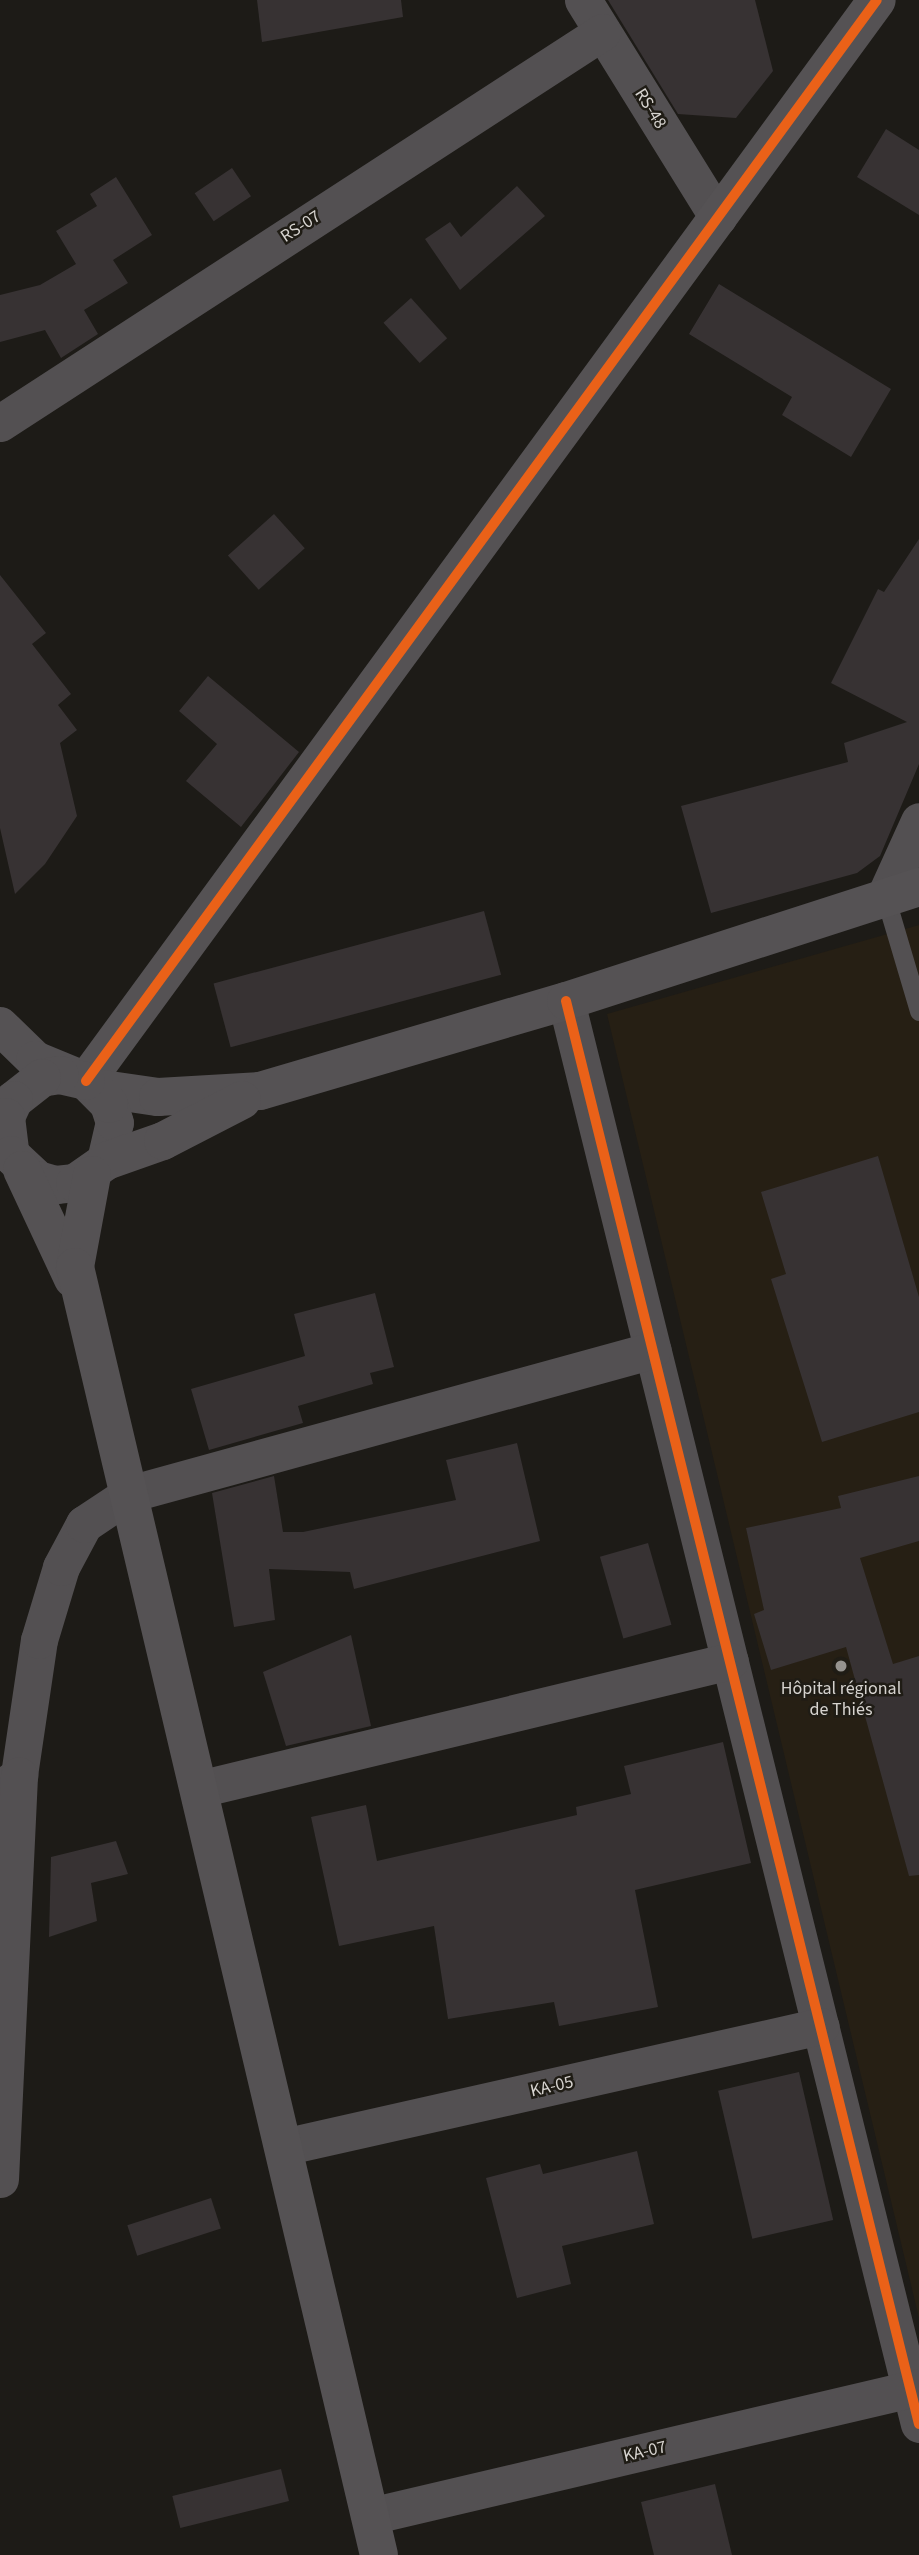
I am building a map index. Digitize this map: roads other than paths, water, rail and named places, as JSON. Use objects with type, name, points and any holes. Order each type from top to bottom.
[{"type":"main road","points":[[87,1082],[877,0]]},
{"type":"main road","points":[[11,1161],[56,1185],[163,1141],[260,1091],[566,1001],[902,891]]},
{"type":"main road","points":[[0,1026],[35,1059],[87,1082],[115,1123],[99,1168],[75,1267],[379,2555]]},
{"type":"main road","points":[[84,1303],[11,1161],[3,1105],[26,1087],[51,1076],[158,1097],[260,1091]]},
{"type":"street","name":"RS-48","points":[[583,0],[718,218]]},
{"type":"street","name":"RS-07","points":[[0,423],[602,32]]},
{"type":"street","points":[[902,891],[919,821]]},
{"type":"street","points":[[566,1001],[916,2400]]},
{"type":"street","points":[[0,2179],[9,1782],[39,1640],[61,1567],[84,1524],[130,1494],[653,1350]]},
{"type":"street","points":[[199,1789],[730,1661]]},
{"type":"street","name":"KA-05","points":[[283,2147],[821,2026]]},
{"type":"street","name":"KA-07","points":[[370,2516],[916,2400]]},
{"type":"lane","points":[[902,891],[919,1011]]},
{"type":"place","name":"Hôpital régional de Thiés","points":[[841,1666]]}]
